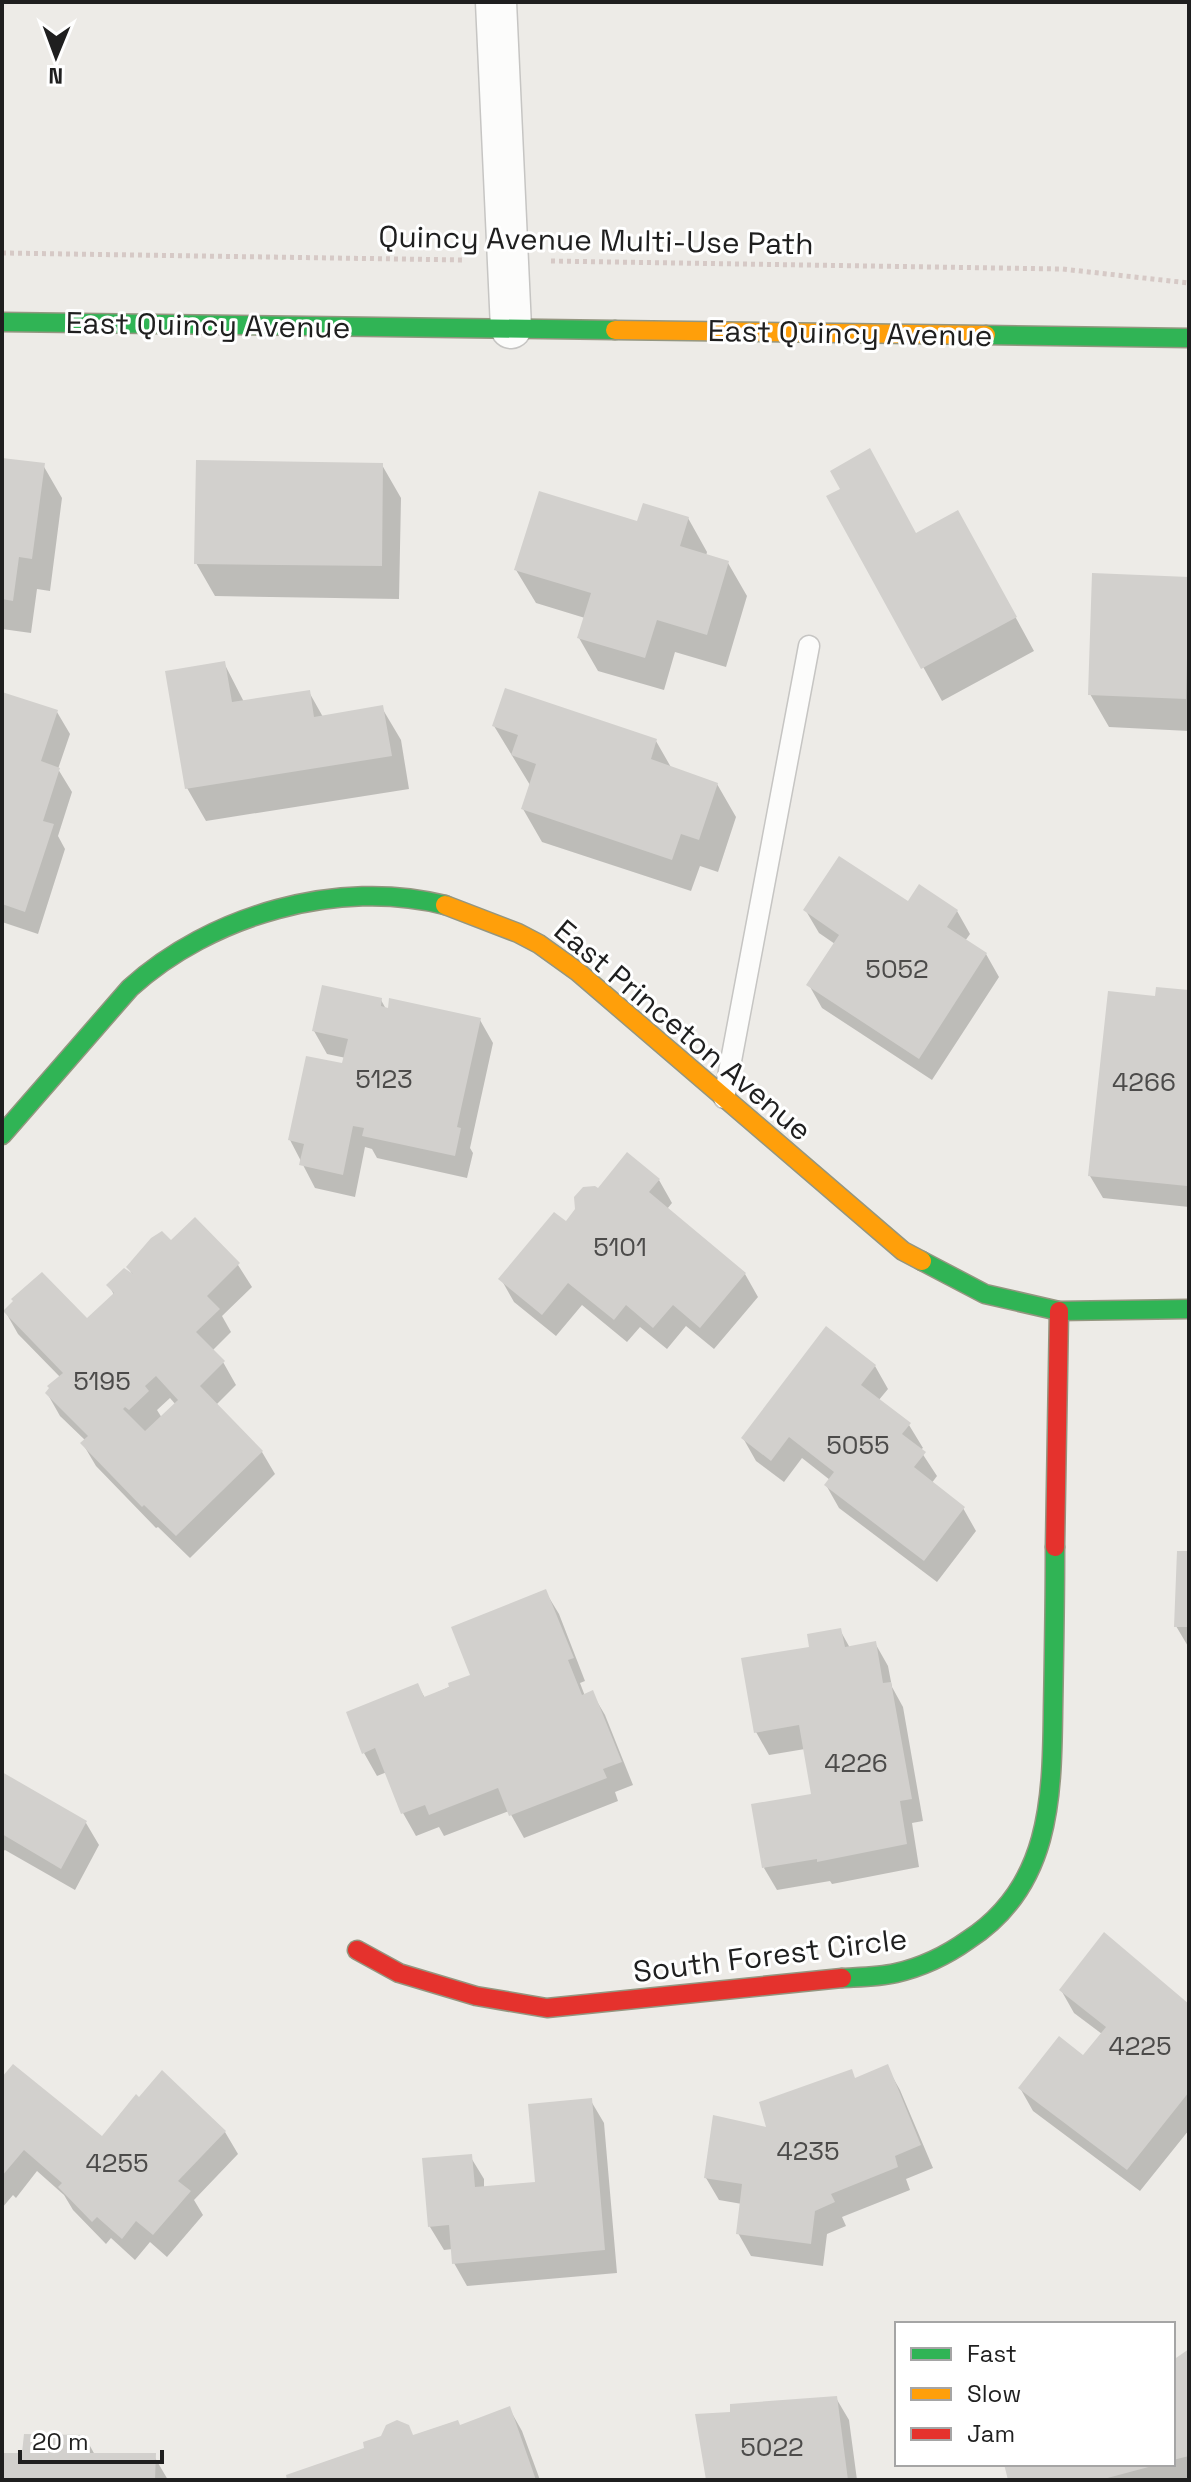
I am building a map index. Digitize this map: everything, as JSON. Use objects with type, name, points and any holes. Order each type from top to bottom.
[{"type":"street","points":[[496,2],[511,328]]},
{"type":"street","name":"East Quincy Avenue","points":[[2,322],[1189,338]]},
{"type":"street","name":"East Princeton Avenue","points":[[2,1135],[111,1007],[147,973],[190,946],[245,920],[284,908],[359,896],[402,897],[476,914],[535,941],[578,972],[903,1251],[985,1294],[1059,1311],[1189,1309]]},
{"type":"street","name":"South Forest Circle","points":[[357,1950],[399,1973],[476,1996],[547,2008],[896,1973],[940,1959],[984,1930],[1012,1901],[1033,1865],[1045,1826],[1052,1768],[1059,1311]]},
{"type":"lane","points":[[724,1098],[809,646]]},
{"type":"path","name":"Quincy Avenue Multi-Use Path","points":[[2,253],[1062,269],[1189,283]]},
{"type":"building","points":[[870,448],[916,533],[958,510],[1017,617],[921,669],[826,496],[840,489],[830,471]]},
{"type":"building","points":[[2,458],[45,463],[32,559],[19,557],[13,601],[2,599]]},
{"type":"building","points":[[196,460],[383,463],[382,566],[194,564]]},
{"type":"building","points":[[539,491],[637,521],[643,503],[689,517],[680,546],[729,561],[707,635],[657,620],[645,658],[577,638],[591,593],[514,570]]},
{"type":"building","points":[[1092,573],[1189,577],[1186,699],[1088,695]]},
{"type":"building","points":[[225,661],[232,702],[310,690],[314,717],[383,705],[392,756],[185,789],[165,671]]},
{"type":"building","points":[[505,688],[657,739],[651,759],[718,783],[699,840],[681,834],[672,860],[521,809],[536,764],[511,755],[518,735],[492,726]]},
{"type":"building","points":[[2,692],[58,710],[41,761],[60,768],[43,821],[54,824],[25,912],[2,904]]},
{"type":"building","points":[[839,856],[908,901],[919,884],[958,910],[947,927],[987,953],[919,1059],[806,985],[839,935],[803,910]]},
{"type":"building","points":[[322,985],[382,998],[381,1006],[388,1008],[389,998],[481,1018],[457,1127],[461,1128],[455,1156],[362,1136],[364,1128],[353,1126],[343,1175],[299,1165],[304,1144],[288,1140],[306,1056],[342,1063],[348,1039],[312,1031]]},
{"type":"building","points":[[1156,987],[1189,990],[1187,1186],[1088,1176],[1108,991],[1155,996]]},
{"type":"building","points":[[627,1152],[660,1179],[649,1192],[746,1273],[700,1328],[673,1305],[653,1328],[626,1305],[614,1320],[568,1283],[542,1315],[498,1279],[554,1212],[566,1221],[575,1209],[574,1197],[583,1187],[598,1188]]},
{"type":"building","points":[[195,1217],[240,1263],[207,1296],[220,1309],[196,1332],[225,1361],[200,1386],[263,1451],[176,1536],[144,1505],[142,1507],[80,1443],[88,1436],[45,1393],[49,1388],[47,1386],[63,1373],[3,1311],[13,1301],[11,1299],[42,1272],[87,1318],[114,1293],[106,1285],[124,1268],[133,1274],[126,1267],[151,1238],[162,1231],[171,1240]],"holes":[[[156,1376],[178,1400],[145,1431],[123,1409],[129,1410],[149,1391],[145,1386]]]},
{"type":"building","points":[[826,1326],[876,1365],[861,1385],[911,1423],[902,1434],[926,1452],[914,1467],[965,1507],[924,1561],[824,1485],[834,1472],[789,1437],[771,1461],[741,1438]]},
{"type":"building","points":[[1177,1551],[1189,1551],[1189,1627],[1174,1627]]},
{"type":"building","points":[[546,1589],[574,1658],[568,1660],[582,1695],[593,1690],[622,1762],[603,1769],[607,1778],[509,1816],[498,1788],[429,1815],[425,1805],[401,1814],[375,1748],[362,1754],[346,1712],[418,1683],[424,1697],[470,1675],[451,1627]]},
{"type":"building","points":[[841,1628],[845,1647],[876,1641],[883,1683],[891,1682],[912,1799],[900,1801],[907,1844],[817,1862],[817,1859],[762,1868],[751,1804],[811,1794],[799,1725],[754,1733],[741,1658],[809,1647],[807,1634]]},
{"type":"building","points":[[2,1772],[87,1821],[61,1869],[2,1834]]},
{"type":"building","points":[[1104,1932],[1189,2004],[1189,2092],[1127,2170],[1018,2088],[1059,2036],[1083,2055],[1106,2027],[1059,1990]]},
{"type":"building","points":[[13,2064],[102,2136],[136,2094],[139,2097],[162,2070],[226,2131],[178,2181],[191,2191],[153,2235],[136,2221],[122,2239],[97,2217],[92,2222],[58,2187],[62,2183],[24,2150],[2,2176],[2,2077]]},
{"type":"building","points":[[888,2064],[921,2145],[895,2156],[898,2167],[831,2194],[835,2202],[815,2211],[811,2244],[736,2234],[742,2184],[704,2178],[713,2115],[766,2127],[759,2102],[852,2069],[855,2078]]},
{"type":"building","points":[[592,2098],[605,2250],[452,2264],[449,2225],[428,2227],[422,2158],[472,2154],[475,2187],[535,2182],[528,2104]]},
{"type":"building","points":[[1189,2349],[1189,2456],[1175,2460],[1175,2359]]},
{"type":"building","points":[[837,2396],[848,2480],[706,2480],[695,2414],[730,2412],[730,2404]]},
{"type":"building","points":[[510,2406],[536,2480],[287,2480],[286,2475],[364,2448],[363,2442],[381,2436],[386,2425],[397,2420],[409,2425],[413,2435],[458,2420],[460,2425]]},
{"type":"building","points":[[24,2434],[86,2435],[84,2453],[156,2453],[155,2480],[2,2480],[2,2453],[22,2453]]},
{"type":"building","points":[[1004,2466],[1152,2466],[1100,2480],[1008,2480]]},
{"type":"traffic: fast","points":[[2,322],[615,330]]},
{"type":"traffic: fast","points":[[986,335],[1189,338]]},
{"type":"traffic: fast","points":[[2,1135],[130,988],[162,962],[198,940],[278,909],[320,900],[362,896],[404,898],[445,905]]},
{"type":"traffic: fast","points":[[922,1261],[985,1294],[1059,1311],[1189,1309]]},
{"type":"traffic: fast","points":[[842,1978],[896,1973],[952,1951],[995,1919],[1016,1894],[1031,1868],[1041,1839],[1051,1777],[1055,1547]]},
{"type":"traffic: slow","points":[[615,330],[986,335]]},
{"type":"traffic: slow","points":[[445,905],[518,933],[578,972],[903,1251],[922,1261]]},
{"type":"traffic: jam","points":[[1055,1547],[1059,1311]]},
{"type":"traffic: jam","points":[[357,1950],[399,1973],[476,1996],[547,2008],[842,1978]]}]
